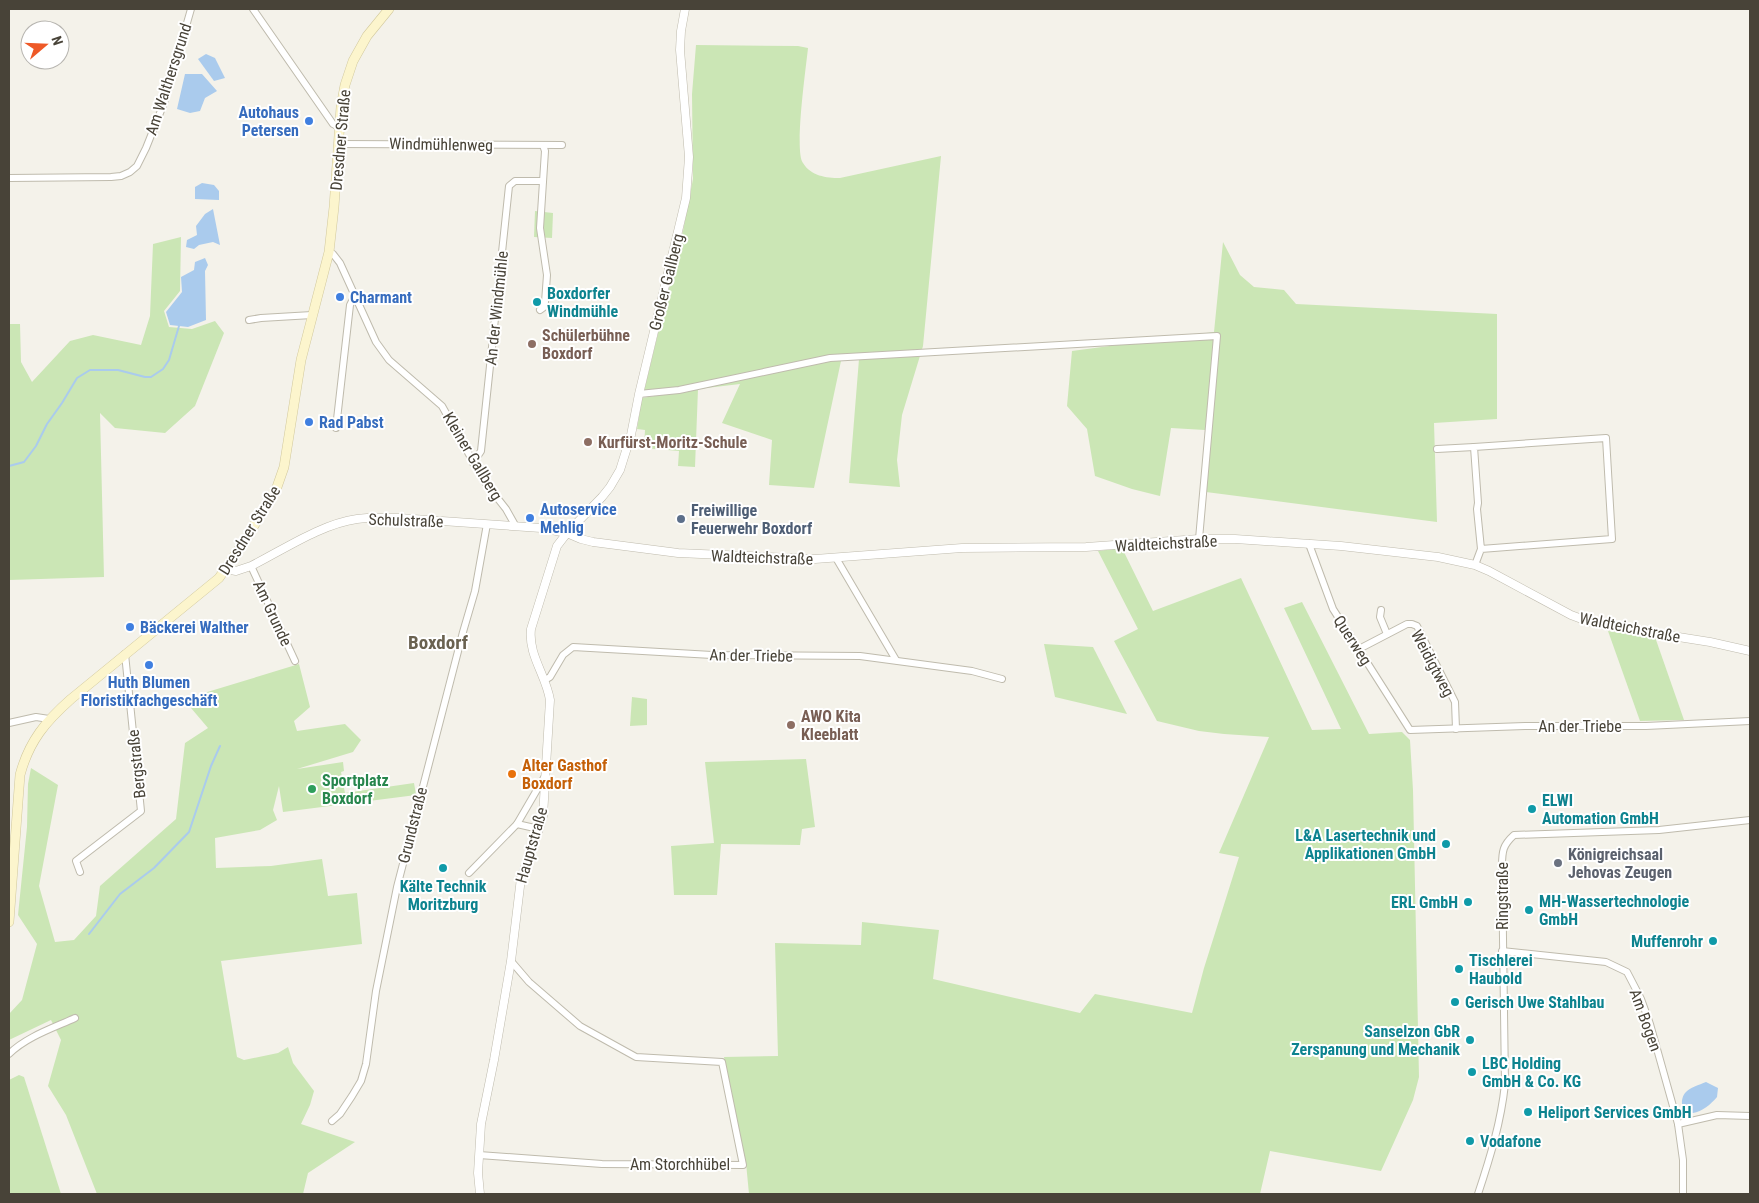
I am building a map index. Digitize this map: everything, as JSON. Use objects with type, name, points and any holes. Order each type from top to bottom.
[{"type":"main road","name":"Dresdner Straße","points":[[9,922],[14,876],[20,774],[23,762],[34,740],[49,718],[125,654],[203,593],[226,569],[265,508],[281,478],[295,390],[329,252],[343,96],[352,61],[367,36],[389,9]]},
{"type":"street","name":"Am Walthersgrund","points":[[9,178],[122,176],[137,166],[156,124],[191,9]]},
{"type":"street","points":[[252,9],[333,124],[339,128]]},
{"type":"street","name":"Großer Gallberg","points":[[567,533],[602,497],[620,470],[631,435],[686,198],[689,157],[680,50],[685,9]]},
{"type":"street","name":"Windmühlenweg","points":[[339,144],[562,145]]},
{"type":"street","points":[[540,310],[544,308],[547,275],[540,228],[543,145]]},
{"type":"street","name":"An der Windmühle","points":[[473,463],[481,451],[509,186],[515,181],[543,181]]},
{"type":"street","name":"Kleiner Gallberg","points":[[329,252],[340,263],[376,342],[389,360],[442,406],[473,463],[494,496],[506,509],[515,525]]},
{"type":"street","points":[[336,428],[350,305],[354,297]]},
{"type":"street","points":[[249,320],[312,316]]},
{"type":"street","points":[[639,394],[679,390],[830,358],[1217,336],[1200,539]]},
{"type":"street","points":[[1437,449],[1606,438],[1612,539],[1480,549]]},
{"type":"street","points":[[1474,447],[1480,549],[1475,565]]},
{"type":"street","name":"Schulstraße","points":[[226,569],[236,571],[251,566],[317,532],[355,519],[399,518],[515,525],[567,533]]},
{"type":"street","name":"Grundstraße","points":[[332,1121],[340,1114],[361,1081],[366,1064],[376,991],[397,887],[475,591],[487,524]]},
{"type":"street","name":"Waldteichstraße","points":[[567,533],[593,542],[678,553],[815,559],[962,548],[1086,548],[1200,539],[1235,539],[1308,544],[1438,557],[1475,565],[1571,615],[1587,621],[1702,640],[1750,651]]},
{"type":"street","name":"Hauptstraße","points":[[480,1194],[480,1124],[494,1060],[511,961],[520,878],[543,816],[550,700],[545,680],[533,654],[530,640],[531,629],[557,546],[567,533]]},
{"type":"street","name":"Querweg","points":[[1308,544],[1333,609],[1410,730]]},
{"type":"street","points":[[836,558],[894,660]]},
{"type":"street","name":"Am Grunde","points":[[251,566],[295,661]]},
{"type":"street","name":"Weidigtweg","points":[[1381,610],[1380,617],[1387,634]]},
{"type":"street","name":"Weidigtweg","points":[[1359,649],[1406,624],[1417,626],[1454,702],[1456,729]]},
{"type":"street","name":"An der Triebe","points":[[545,680],[550,677],[563,654],[572,647],[712,655],[860,656],[972,671],[1002,679]]},
{"type":"street","name":"Bergstraße","points":[[80,872],[76,861],[141,811],[125,654]]},
{"type":"street","points":[[9,723],[36,717],[49,718]]},
{"type":"street","name":"An der Triebe","points":[[1410,730],[1525,726],[1646,726],[1750,721]]},
{"type":"street","points":[[469,873],[517,824],[546,774]]},
{"type":"street","name":"Ringstraße","points":[[1478,1194],[1492,1152],[1502,1110],[1505,1084],[1502,856],[1505,844],[1514,835],[1658,830],[1750,820]]},
{"type":"street","points":[[517,824],[539,829]]},
{"type":"street","name":"Am Bogen","points":[[1502,951],[1606,962],[1627,972],[1641,999],[1650,1024],[1678,1124],[1683,1160],[1683,1194]]},
{"type":"street","name":"Am Storchhübel","points":[[479,1156],[602,1164],[743,1164],[722,1062],[636,1057],[580,1026],[529,982],[511,961]]},
{"type":"street","points":[[9,1054],[28,1040],[76,1018]]},
{"type":"street","points":[[1678,1124],[1717,1115],[1750,1116]]},
{"type":"green space","points":[[696,45],[798,46],[808,48],[801,108],[800,143],[803,163],[810,171],[824,177],[840,178],[941,156],[923,346],[902,415],[897,460],[900,487],[849,483],[859,359],[841,361],[814,488],[769,485],[772,440],[722,423],[740,384],[698,389],[695,467],[678,466],[679,451],[644,448],[645,430],[637,429],[642,398],[691,390],[644,391],[683,231],[693,179],[692,94]]},
{"type":"green space","points":[[535,211],[553,213],[552,238],[534,237]]},
{"type":"green space","points":[[181,237],[180,291],[164,311],[169,327],[192,329],[215,321],[224,333],[195,406],[165,433],[115,428],[100,413],[104,577],[9,580],[9,324],[20,324],[21,362],[32,382],[70,341],[93,335],[141,345],[150,316],[153,244]]},
{"type":"green space","points":[[1223,242],[1240,275],[1254,287],[1284,290],[1296,304],[1497,314],[1497,419],[1434,423],[1437,522],[1206,492],[1205,430],[1171,428],[1160,496],[1132,489],[1095,476],[1087,429],[1067,406],[1072,351],[1214,332]]},
{"type":"green space","points":[[1122,548],[1153,611],[1241,578],[1312,730],[1341,729],[1284,608],[1302,602],[1369,734],[1402,732],[1410,740],[1413,790],[1419,1077],[1413,1100],[1381,1171],[1270,1151],[1260,1194],[749,1194],[746,1163],[724,1057],[778,1056],[775,943],[861,945],[862,922],[939,930],[933,979],[1080,1013],[1095,994],[1192,1013],[1239,857],[1219,853],[1269,737],[1199,731],[1157,721],[1114,641],[1138,629],[1098,551]]},
{"type":"green space","points":[[1608,631],[1655,637],[1684,720],[1640,721]]},
{"type":"green space","points":[[1044,644],[1093,647],[1127,714],[1055,697]]},
{"type":"green space","points":[[299,664],[310,707],[294,721],[297,731],[345,724],[361,740],[353,752],[297,769],[343,762],[344,771],[341,772],[345,793],[414,783],[416,795],[283,812],[279,786],[273,810],[277,820],[260,830],[215,838],[216,868],[271,866],[322,859],[328,896],[357,893],[362,944],[221,961],[237,1057],[244,1060],[278,1053],[288,1047],[293,1063],[314,1091],[301,1124],[355,1142],[308,1173],[303,1194],[97,1194],[66,1115],[48,1086],[61,1040],[51,1020],[9,1040],[9,1014],[22,1000],[37,944],[18,915],[27,827],[28,784],[31,768],[58,785],[39,886],[55,942],[74,940],[96,916],[100,886],[176,819],[185,743],[208,728],[191,708],[204,693]]},
{"type":"green space","points":[[632,697],[647,699],[647,725],[630,726]]},
{"type":"green space","points":[[806,759],[815,827],[802,829],[800,845],[721,844],[717,895],[674,895],[671,846],[714,843],[705,762]]},
{"type":"green space","points":[[19,1075],[24,1077],[61,1194],[9,1194],[9,1080]]},
{"type":"water","points":[[206,54],[215,58],[225,78],[214,81],[198,59]]},
{"type":"water","points":[[185,74],[202,74],[217,91],[205,98],[200,111],[190,113],[177,109]]},
{"type":"water","points":[[202,183],[214,185],[219,191],[219,200],[195,199],[195,187]]},
{"type":"water","points":[[213,209],[220,245],[213,242],[199,245],[194,249],[186,247],[187,240],[197,235],[196,226],[205,214]]},
{"type":"water","points":[[205,258],[208,265],[205,271],[206,320],[188,327],[170,325],[166,312],[182,292],[181,277],[194,270],[195,262]]},
{"type":"water","points":[[1706,1082],[1718,1088],[1717,1097],[1700,1111],[1689,1113],[1684,1109],[1682,1103],[1683,1096],[1687,1091]]},
{"type":"waterway","points":[[9,466],[24,462],[36,446],[47,424],[77,378],[90,370],[118,370],[151,377],[163,369],[169,360],[179,326]]},
{"type":"waterway","points":[[89,934],[120,894],[154,868],[189,832],[211,766],[220,746]]},
{"type":"place","name":"Autohaus Petersen","points":[[309,121]]},
{"type":"place","name":"Charmant","points":[[340,297]]},
{"type":"place","name":"Boxdorfer Windmühle","points":[[537,302]]},
{"type":"place","name":"Schülerbühne Boxdorf","points":[[532,344]]},
{"type":"place","name":"Rad Pabst","points":[[309,422]]},
{"type":"place","name":"Kurfürst-Moritz-Schule","points":[[588,442]]},
{"type":"place","name":"Autoservice Mehlig","points":[[530,518]]},
{"type":"place","name":"Freiwillige Feuerwehr Boxdorf","points":[[681,519]]},
{"type":"place","name":"Bäckerei Walther","points":[[130,627]]},
{"type":"place","name":"Huth Blumen Floristikfachgeschäft","points":[[149,665]]},
{"type":"place","name":"AWO Kita Kleeblatt","points":[[791,725]]},
{"type":"place","name":"Alter Gasthof Boxdorf","points":[[512,774]]},
{"type":"place","name":"Sportplatz Boxdorf","points":[[312,789]]},
{"type":"place","name":"ELWI Automation GmbH","points":[[1532,809]]},
{"type":"place","name":"L&A Lasertechnik und Applikationen GmbH","points":[[1446,844]]},
{"type":"place","name":"Königreichsaal Jehovas Zeugen","points":[[1558,863]]},
{"type":"place","name":"Kälte Technik Moritzburg","points":[[443,868]]},
{"type":"place","name":"ERL GmbH","points":[[1468,902]]},
{"type":"place","name":"MH-Wassertechnologie GmbH","points":[[1529,910]]},
{"type":"place","name":"Muffenrohr","points":[[1713,941]]},
{"type":"place","name":"Tischlerei Haubold","points":[[1459,969]]},
{"type":"place","name":"Gerisch Uwe Stahlbau","points":[[1455,1002]]},
{"type":"place","name":"Sanselzon GbR Zerspanung und Mechanik","points":[[1470,1040]]},
{"type":"place","name":"LBC Holding GmbH & Co. KG","points":[[1472,1072]]},
{"type":"place","name":"Heliport Services GmbH","points":[[1528,1112]]},
{"type":"place","name":"Vodafone","points":[[1470,1141]]},
{"type":"district","name":"Boxdorf","points":[[438,642]]}]
